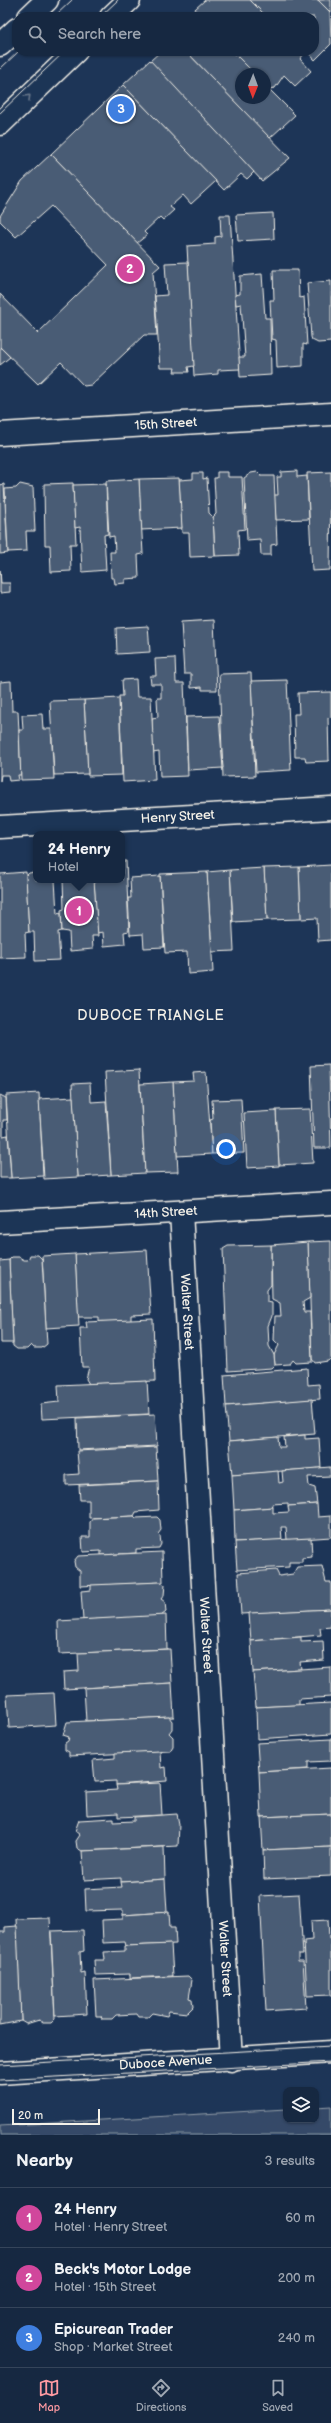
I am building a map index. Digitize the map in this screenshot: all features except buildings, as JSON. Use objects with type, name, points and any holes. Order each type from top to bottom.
[{"type":"street","points":[[34,12],[47,0]]},
{"type":"street","points":[[116,12],[129,0]]},
{"type":"street","points":[[0,45],[12,34]]},
{"type":"street","points":[[0,124],[71,56]]},
{"type":"street","name":"15th Street","points":[[0,434],[331,414]]},
{"type":"street","name":"Henry Street","points":[[0,827],[331,808]]},
{"type":"street","name":"14th Street","points":[[0,1222],[331,1203]]},
{"type":"street","name":"Walter Street","points":[[181,1212],[232,2060]]},
{"type":"street","name":"Duboce Avenue","points":[[0,2073],[232,2060],[331,2052]]},
{"type":"shaded area","points":[[331,2106],[331,2135],[0,2135],[0,2126],[283,2109],[283,2123],[319,2123],[319,2107]]},
{"type":"tram line","points":[[59,12],[72,0]]},
{"type":"tram line","points":[[105,12],[118,0]]},
{"type":"tram line","points":[[0,69],[14,56]]},
{"type":"tram line","points":[[0,113],[60,56]]},
{"type":"tram line","points":[[0,2065],[331,2046]]},
{"type":"tram line","points":[[0,2080],[331,2062]]},
{"type":"place","name":"Epicurean Trader","points":[[121,109]]},
{"type":"place","name":"Beck's Motor Lodge","points":[[130,269]]},
{"type":"place","name":"24 Henry","points":[[79,911]]},
{"type":"district","name":"DUBOCE TRIANGLE","points":[[151,1015]]}]
